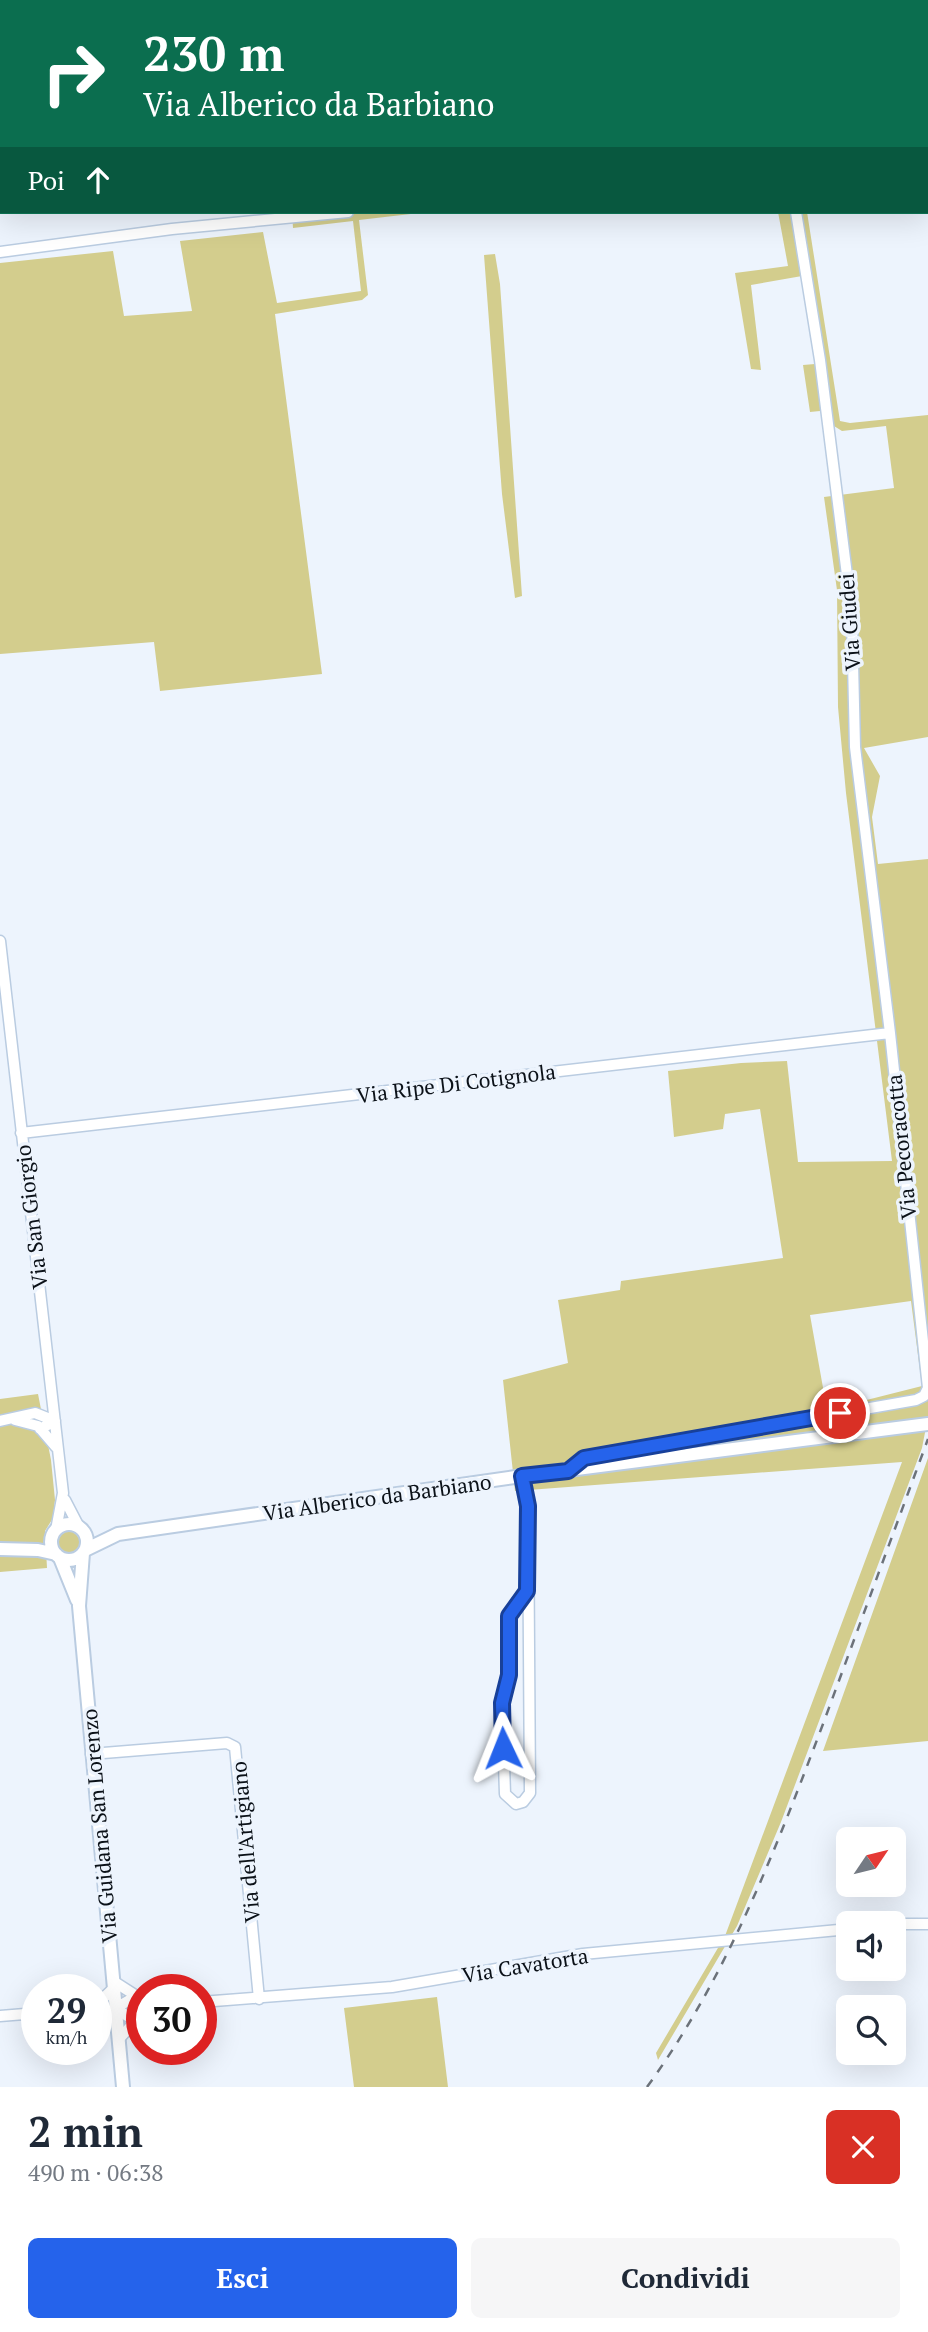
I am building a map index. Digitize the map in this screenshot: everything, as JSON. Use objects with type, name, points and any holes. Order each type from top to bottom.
[{"type":"main road","name":"Via Alberico da Barbiano","points":[[80,1528],[118,1534],[522,1476],[926,1425]]},
{"type":"main road","points":[[15,1548],[55,1533],[67,1525],[80,1528],[87,1539],[79,1606]]},
{"type":"main road","points":[[55,1533],[52,1545],[79,1606]]},
{"type":"main road","name":"Via Alberico da Barbiano","points":[[84,1552],[118,1534]]},
{"type":"main road","points":[[0,1549],[15,1548],[75,1559],[84,1552]]},
{"type":"main road","name":"Via Guidana San Lorenzo","points":[[79,1606],[123,2087]]},
{"type":"street","points":[[0,252],[300,214]]},
{"type":"street","name":"Via Giudei","points":[[796,214],[820,360],[847,575],[852,620],[855,747],[890,1032]]},
{"type":"street","name":"Via San Giorgio","points":[[0,941],[63,1493],[55,1533]]},
{"type":"street","name":"Via Ripe Di Cotignola","points":[[21,1133],[890,1032]]},
{"type":"street","name":"Via Pecoracotta","points":[[568,1471],[584,1458],[903,1403],[924,1396],[928,1383],[890,1032]]},
{"type":"street","points":[[0,1421],[43,1410],[52,1396]]},
{"type":"street","points":[[35,1413],[55,1421]]},
{"type":"street","points":[[11,1419],[31,1423],[58,1449]]},
{"type":"street","points":[[40,1429],[55,1421]]},
{"type":"street","points":[[522,1476],[528,1506],[530,1793],[523,1802],[516,1804],[505,1794],[502,1703],[509,1675],[509,1616],[527,1591]]},
{"type":"street","name":"Via San Giorgio","points":[[63,1493],[80,1528]]},
{"type":"street","name":"Via dell'Artigiano","points":[[91,1754],[229,1743],[235,1747],[259,1999]]},
{"type":"street","points":[[906,1924],[928,1924]]},
{"type":"street","name":"Via Cavatorta","points":[[217,2001],[392,1987],[583,1954],[836,1930]]},
{"type":"street","points":[[113,1985],[126,1991]]},
{"type":"street","points":[[116,2014],[126,2007]]},
{"type":"street","points":[[112,2013],[126,2016]]},
{"type":"street","points":[[0,2016],[21,2014]]},
{"type":"street","points":[[119,2039],[126,2032]]},
{"type":"shaded area","points":[[292,214],[411,214],[359,220],[368,295],[362,300],[275,314],[322,674],[160,691],[154,642],[0,654],[0,263],[113,251],[124,316],[192,311],[180,241],[263,232],[277,303],[361,291],[353,221],[293,228]]},
{"type":"shaded area","points":[[778,214],[807,214],[840,421],[850,423],[928,415],[928,737],[864,748],[880,776],[872,817],[878,864],[928,859],[928,1417],[922,1448],[781,1822],[737,1926],[658,2060],[656,2053],[725,1936],[902,1462],[515,1491],[503,1380],[568,1363],[558,1300],[620,1290],[621,1281],[783,1258],[760,1109],[725,1114],[723,1129],[674,1137],[668,1071],[787,1061],[798,1162],[892,1161],[846,793],[838,707],[837,590],[824,497],[894,488],[886,426],[842,431],[834,426],[830,410],[810,412],[803,365],[815,364],[802,276],[751,285],[761,370],[751,369],[735,273],[788,266]],"holes":[[[911,1301],[922,1386],[827,1410],[810,1315]]]},
{"type":"shaded area","points":[[495,254],[500,284],[522,596],[515,598],[502,494],[484,255]]},
{"type":"shaded area","points":[[38,1394],[51,1460],[55,1500],[53,1518],[45,1531],[47,1568],[0,1572],[0,1399]]},
{"type":"shaded area","points":[[928,1458],[928,1741],[823,1751]]},
{"type":"shaded area","points":[[69,1531],[77,1534],[80,1542],[77,1550],[69,1553],[61,1550],[58,1542],[61,1534]]},
{"type":"shaded area","points":[[437,1997],[448,2087],[354,2087],[344,2008]]},
{"type":"railway","points":[[647,2087],[702,2002],[767,1866],[823,1724],[928,1439]]},
{"type":"route","points":[[503,1748],[502,1703],[509,1675],[509,1616],[512,1607],[527,1591],[528,1506],[522,1476],[568,1471],[584,1458],[840,1413]]}]
